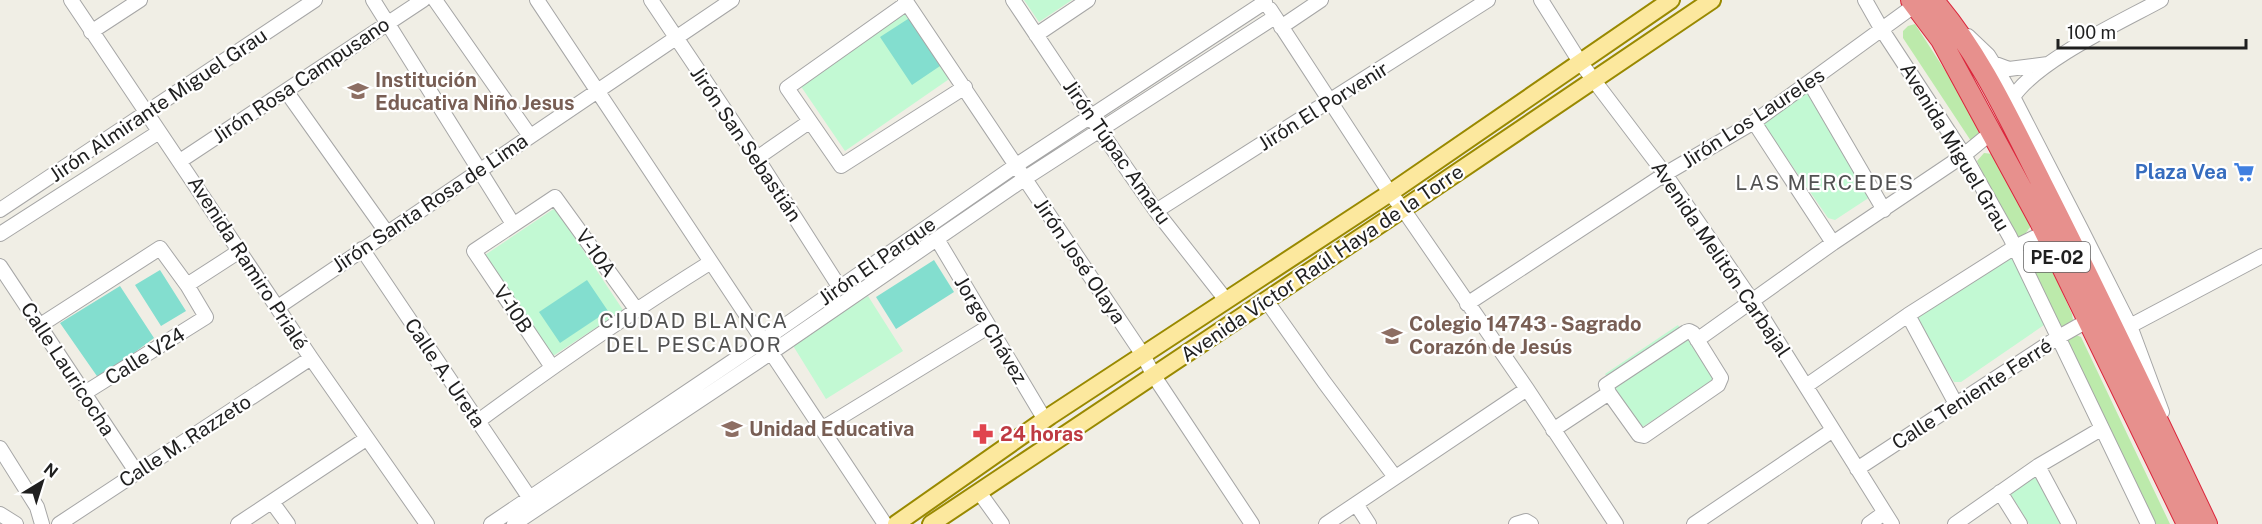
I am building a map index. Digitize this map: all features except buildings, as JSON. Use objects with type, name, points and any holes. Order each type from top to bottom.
[{"type":"highway","name":"Avenida Miguel Grau","points":[[1920,2],[1947,16],[1980,66],[2062,226],[2207,524]]},
{"type":"highway","name":"Avenida Miguel Grau","points":[[1920,2],[1992,132],[2062,226],[2087,321],[2187,524]]},
{"type":"highway","points":[[2062,226],[2068,204]]},
{"type":"main road","name":"Avenida Víctor Raúl Haya de la Torre","points":[[896,524],[1045,420],[1390,193],[1671,0]]},
{"type":"main road","name":"Avenida Víctor Raúl Haya de la Torre","points":[[931,524],[1712,0]]},
{"type":"street","name":"Avenida Ramiro Prialé","points":[[71,0],[180,161],[238,252],[427,524]]},
{"type":"street","points":[[92,32],[140,0]]},
{"type":"street","name":"Jirón Almirante Miguel Grau","points":[[0,210],[315,0]]},
{"type":"street","points":[[373,0],[513,224]]},
{"type":"street","name":"Jirón Rosa Campusano","points":[[180,161],[423,0]]},
{"type":"street","points":[[435,0],[531,136]]},
{"type":"street","points":[[537,0],[885,524]]},
{"type":"street","name":"Jirón San Sebastián","points":[[651,0],[757,158],[840,288]]},
{"type":"street","name":"Jirón Santa Rosa de Lima","points":[[278,307],[732,0]]},
{"type":"street","name":"Jirón Túpac Amaru","points":[[1013,0],[1156,211],[1226,300]]},
{"type":"street","points":[[1036,35],[1088,0]]},
{"type":"street","name":"Jirón El Parque","points":[[514,524],[772,352],[1099,129],[1278,22],[1321,0]]},
{"type":"street","name":"Jirón El Porvenir","points":[[1156,211],[1488,0]]},
{"type":"street","name":"Avenida Melitón Carbajal","points":[[1541,0],[1580,62],[1665,174],[1753,302],[1888,519]]},
{"type":"street","name":"Avenida Miguel Grau","points":[[1865,0],[1882,30],[1964,155],[2015,247],[2148,524]]},
{"type":"street","points":[[2013,97],[2018,89],[2050,63],[2161,0]]},
{"type":"street","points":[[906,1],[787,88],[809,122],[842,166],[965,87]]},
{"type":"street","name":"Jirón José Olaya","points":[[906,1],[1143,355],[1154,376],[1252,524]]},
{"type":"street","points":[[1264,1],[1390,193],[1527,388],[1611,522]]},
{"type":"street","name":"Jirón El Parque","points":[[491,524],[764,340],[1015,166],[1264,1]]},
{"type":"street","name":"Jirón Los Laureles","points":[[1467,304],[1665,174],[1754,122],[1920,2]]},
{"type":"street","name":"Avenida Miguel Grau","points":[[1947,16],[1988,55],[2013,97],[2068,204]]},
{"type":"street","points":[[1993,63],[2009,69],[2050,63]]},
{"type":"street","points":[[1810,83],[1884,210]]},
{"type":"street","points":[[286,91],[387,233]]},
{"type":"street","points":[[757,158],[809,122]]},
{"type":"street","points":[[1754,122],[1833,243]]},
{"type":"street","name":"Jirón Almirante Miguel Grau","points":[[0,234],[159,132]]},
{"type":"street","points":[[1697,340],[1833,243],[1964,155],[1992,132]]},
{"type":"street","name":"V-10A","points":[[513,224],[555,196],[636,309]]},
{"type":"street","name":"V-10B","points":[[513,224],[474,251],[552,367]]},
{"type":"street","points":[[1806,387],[1908,315],[2015,247],[2062,226]]},
{"type":"street","name":"Avenida Miguel Grau","points":[[2062,226],[2130,326],[2156,393],[2176,460]]},
{"type":"street","name":"Jorge Chávez","points":[[937,239],[1045,420]]},
{"type":"street","points":[[39,326],[160,248],[187,285],[238,252]]},
{"type":"street","name":"Calle A. Ureta","points":[[362,249],[529,497]]},
{"type":"street","points":[[2130,326],[2262,256]]},
{"type":"street","points":[[477,422],[636,309],[711,262]]},
{"type":"street","name":"Calle Lauricocha","points":[[0,266],[137,473]]},
{"type":"street","name":"Calle V24","points":[[83,394],[206,317],[187,285]]},
{"type":"street","points":[[1266,300],[1395,477]]},
{"type":"street","points":[[1908,315],[1956,404]]},
{"type":"street","name":"Calle Teniente Ferré","points":[[1857,469],[2057,338],[2087,321]]},
{"type":"street","points":[[823,428],[988,327]]},
{"type":"street","points":[[1686,332],[1693,333],[1721,378],[1721,382],[1644,436],[1639,435],[1609,393],[1606,387],[1607,382],[1686,332]]},
{"type":"street","name":"Calle M. Razzeto","points":[[58,524],[311,358]]},
{"type":"street","points":[[1326,524],[1527,388]]},
{"type":"street","points":[[1553,430],[1609,393]]},
{"type":"street","points":[[1955,524],[2038,466],[2102,429]]},
{"type":"street","points":[[1694,524],[1833,430]]},
{"type":"street","points":[[238,524],[366,439]]},
{"type":"street","points":[[0,448],[37,507],[42,524]]},
{"type":"street","points":[[2038,466],[2069,524]]},
{"type":"street","points":[[979,492],[1002,524]]},
{"type":"street","points":[[2000,492],[2020,524]]},
{"type":"street","points":[[272,502],[288,524]]},
{"type":"street","points":[[1356,504],[1370,524]]},
{"type":"street","points":[[0,514],[16,524]]},
{"type":"street","points":[[1869,524],[1888,519]]},
{"type":"green space","points":[[1024,0],[1072,0],[1039,22]]},
{"type":"green space","points":[[908,7],[955,75],[845,151],[800,85]]},
{"type":"green space","points":[[1915,24],[1985,132],[1971,141],[1903,38],[1903,31]]},
{"type":"green space","points":[[1800,92],[1807,93],[1870,188],[1870,197],[1835,220],[1828,218],[1764,125],[1765,118]]},
{"type":"green space","points":[[1984,153],[1993,154],[2031,226],[2022,238],[2014,238],[1977,161]]},
{"type":"green space","points":[[555,208],[623,310],[553,356],[485,255]]},
{"type":"green space","points":[[2034,245],[2042,247],[2072,314],[2073,320],[2062,329],[2023,254],[2025,250]]},
{"type":"green space","points":[[2011,257],[2047,323],[1961,382],[1954,382],[1915,318]]},
{"type":"green space","points":[[868,296],[903,351],[826,399],[792,344]]},
{"type":"green space","points":[[1678,325],[1715,380],[1641,428],[1605,374]]},
{"type":"green space","points":[[2076,335],[2081,337],[2170,524],[2150,524],[2065,342],[2067,338]]},
{"type":"green space","points":[[2038,474],[2067,524],[2029,524],[2011,495],[2011,491]]},
{"type":"shaded area","points":[[911,17],[943,64],[912,85],[880,37]]},
{"type":"shaded area","points":[[934,260],[954,292],[896,329],[876,297]]},
{"type":"shaded area","points":[[160,270],[186,311],[161,326],[135,285]]},
{"type":"shaded area","points":[[587,280],[608,311],[560,343],[539,312]]},
{"type":"shaded area","points":[[120,286],[154,338],[99,379],[60,323]]},
{"type":"place","name":"Institución Educativa Niño Jesus","points":[[358,91]]},
{"type":"place","name":"Plaza Vea","points":[[2244,172]]},
{"type":"place","name":"Colegio 14743 - Sagrado Corazón de Jesús","points":[[1392,336]]},
{"type":"place","name":"Unidad Educativa","points":[[732,429]]},
{"type":"place","name":"24 horas","points":[[983,434]]},
{"type":"district","name":"LAS MERCEDES","points":[[1825,182]]},
{"type":"district","name":"CIUDAD BLANCA DEL PESCADOR","points":[[694,332]]}]
